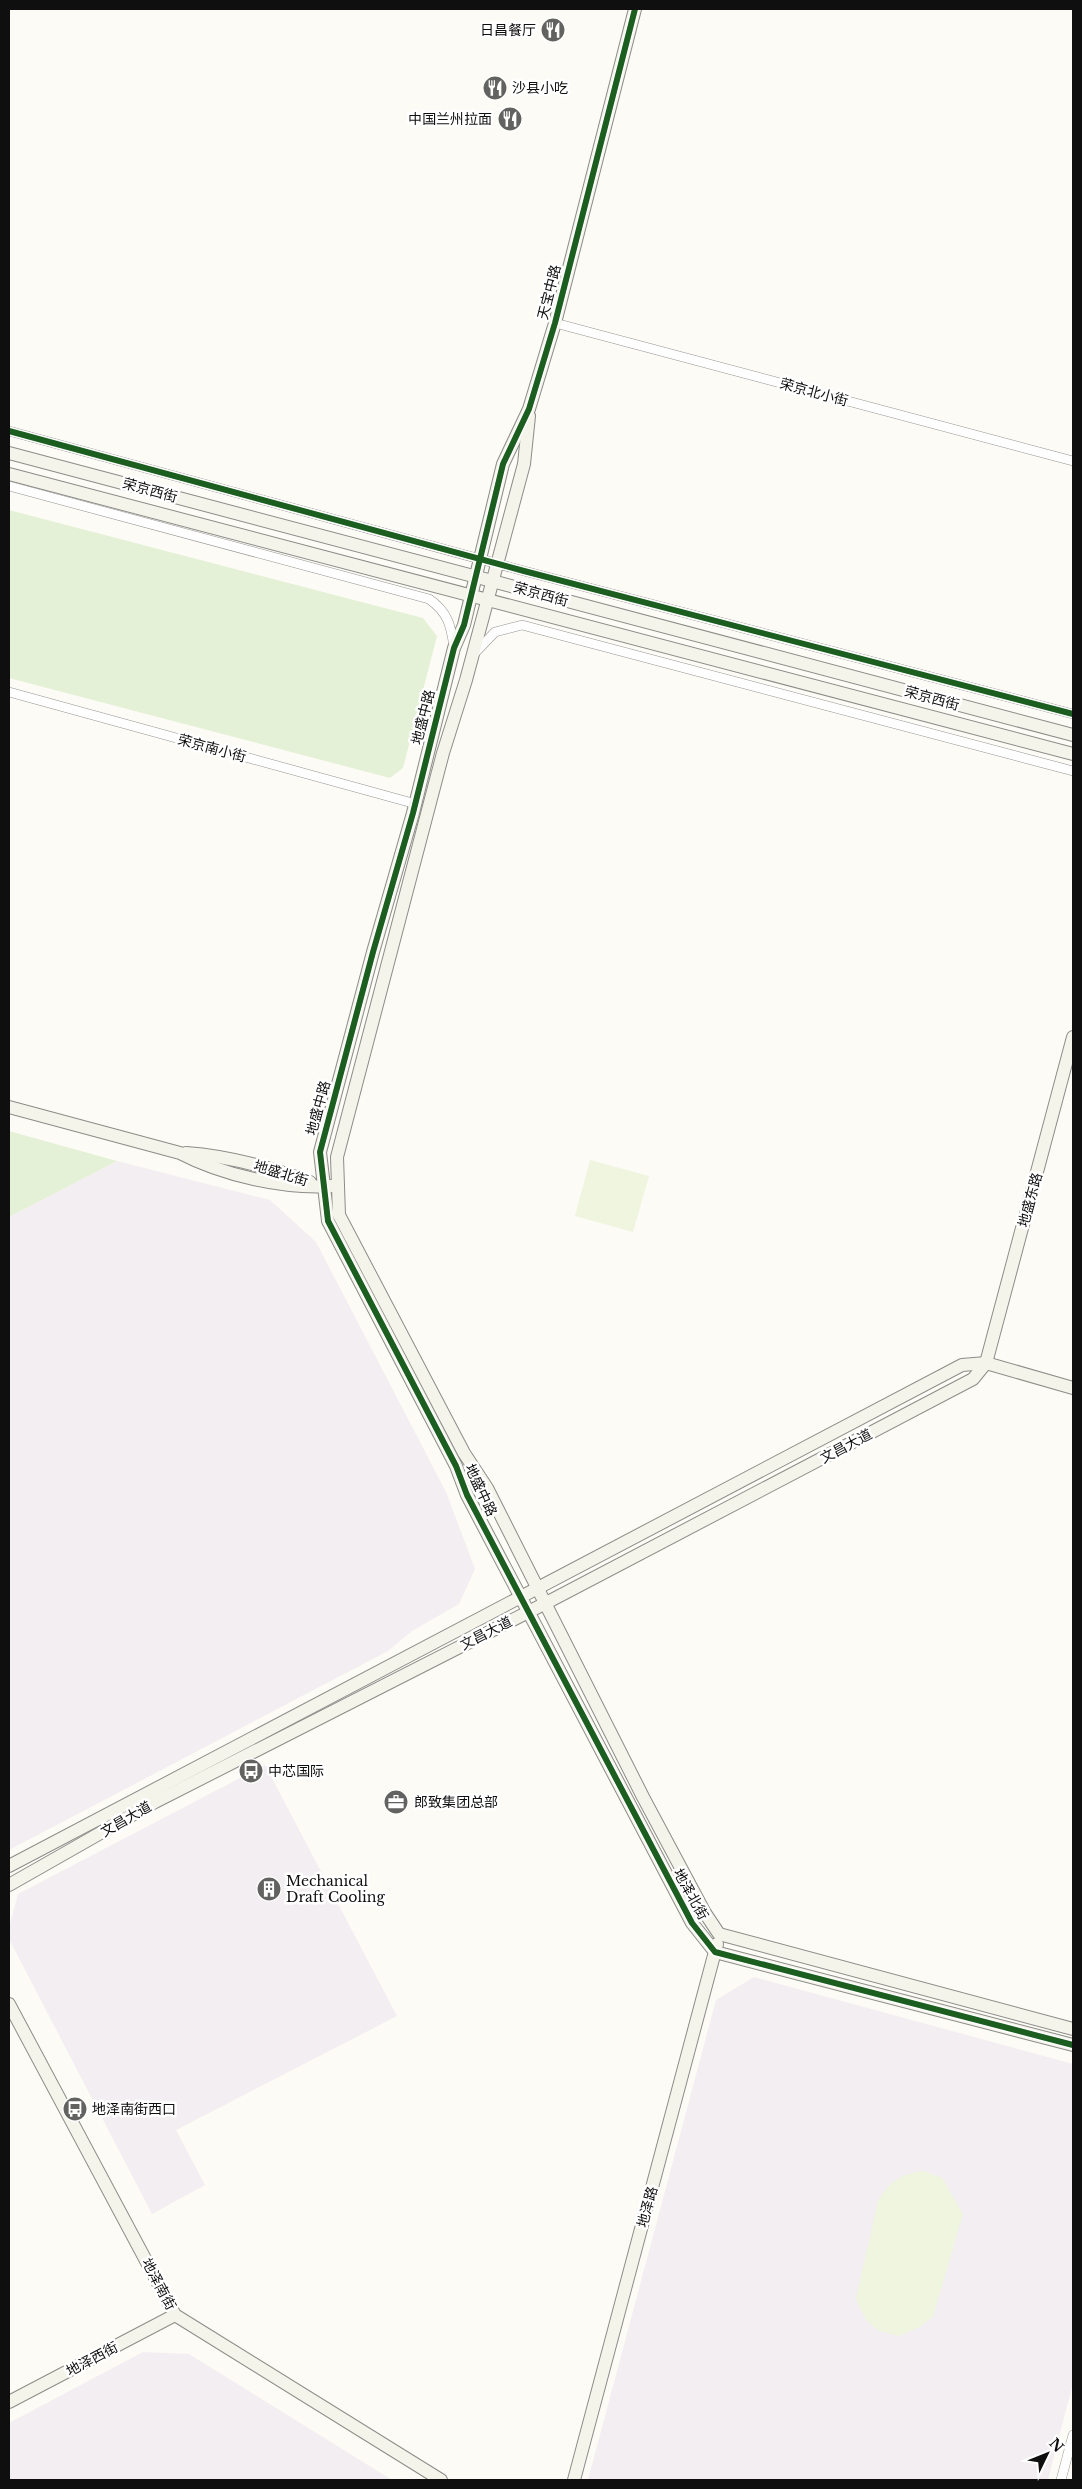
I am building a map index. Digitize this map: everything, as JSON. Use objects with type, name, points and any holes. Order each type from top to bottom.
[{"type":"street","name":"天宝中路","points":[[470,597],[503,464],[529,409],[555,323],[635,9]]},
{"type":"street","name":"荣京北小街","points":[[555,323],[1073,461]]},
{"type":"street","name":"天宝中路","points":[[487,602],[524,464],[529,409]]},
{"type":"street","points":[[9,431],[497,563],[1073,714]]},
{"type":"street","name":"荣京西街","points":[[9,453],[1073,735]]},
{"type":"street","name":"荣京西街","points":[[9,474],[487,602],[1073,754]]},
{"type":"street","points":[[9,486],[429,600],[444,612],[451,624],[454,648]]},
{"type":"street","name":"地盛中路","points":[[470,597],[464,624],[454,648],[416,804],[320,1152],[328,1221],[456,1466],[467,1495],[522,1596]]},
{"type":"street","name":"地盛中路","points":[[487,602],[397,923],[392,952],[337,1157],[338,1186],[340,1215],[464,1453],[487,1488],[546,1603]]},
{"type":"street","points":[[473,655],[495,632],[522,625],[1073,771]]},
{"type":"street","name":"荣京南小街","points":[[9,692],[416,804]]},
{"type":"street","name":"地盛东路","points":[[986,1363],[1073,1037]]},
{"type":"street","name":"地盛北街","points":[[9,1107],[180,1153],[220,1155],[279,1171],[324,1187]]},
{"type":"street","points":[[324,1187],[338,1186]]},
{"type":"street","name":"文昌大道","points":[[9,1885],[155,1802],[530,1612],[972,1379],[986,1363]]},
{"type":"street","name":"文昌大道","points":[[9,1866],[962,1365],[986,1363],[1073,1388]]},
{"type":"street","name":"地泽北街","points":[[522,1596],[692,1924],[715,1952]]},
{"type":"street","name":"地泽北街","points":[[546,1603],[643,1797],[705,1913],[719,1934]]},
{"type":"street","points":[[719,1934],[1073,2029]]},
{"type":"street","name":"地泽路","points":[[574,2480],[719,1934]]},
{"type":"street","points":[[715,1952],[1073,2045]]},
{"type":"street","name":"地泽南街","points":[[9,2004],[175,2315],[441,2480]]},
{"type":"street","name":"地泽西街","points":[[9,2402],[175,2315]]},
{"type":"street","points":[[1062,2480],[1073,2434]]},
{"type":"shaded area","points":[[117,1161],[270,1200],[316,1242],[446,1492],[475,1569],[459,1604],[412,1631],[388,1651],[9,1850],[9,1217]]},
{"type":"shaded area","points":[[265,1765],[397,2016],[176,2130],[205,2185],[152,2214],[9,1939],[9,1928],[18,1894]]},
{"type":"shaded area","points":[[754,1977],[1073,2064],[1073,2383],[1048,2480],[588,2480],[716,2000]]},
{"type":"shaded area","points":[[143,2352],[189,2354],[392,2480],[9,2480],[9,2423]]},
{"type":"green space","points":[[9,510],[423,618],[437,636],[403,768],[390,778],[9,678]]},
{"type":"green space","points":[[9,1131],[117,1161],[9,1217]]},
{"type":"green space","points":[[590,1160],[649,1176],[633,1232],[575,1216]]},
{"type":"green space","points":[[924,2171],[942,2178],[963,2214],[933,2317],[918,2328],[899,2336],[879,2331],[866,2320],[856,2299],[878,2201],[887,2188],[896,2180],[908,2174]]},
{"type":"cycle path","points":[[635,9],[555,323],[529,409],[503,464],[464,625],[454,648],[413,813],[373,952],[320,1152],[328,1221],[456,1466],[467,1495],[692,1923],[715,1952],[1073,2045]]},
{"type":"cycle path","points":[[9,431],[524,571],[1073,714]]},
{"type":"place","name":"日昌餐厅","points":[[553,30]]},
{"type":"place","name":"沙县小吃","points":[[495,88]]},
{"type":"place","name":"中国兰州拉面","points":[[510,119]]},
{"type":"place","name":"中芯国际","points":[[251,1771]]},
{"type":"place","name":"郎致集团总部","points":[[396,1802]]},
{"type":"place","name":"Mechanical Draft Cooling","points":[[269,1889]]},
{"type":"place","name":"地泽南街西口","points":[[75,2109]]}]
